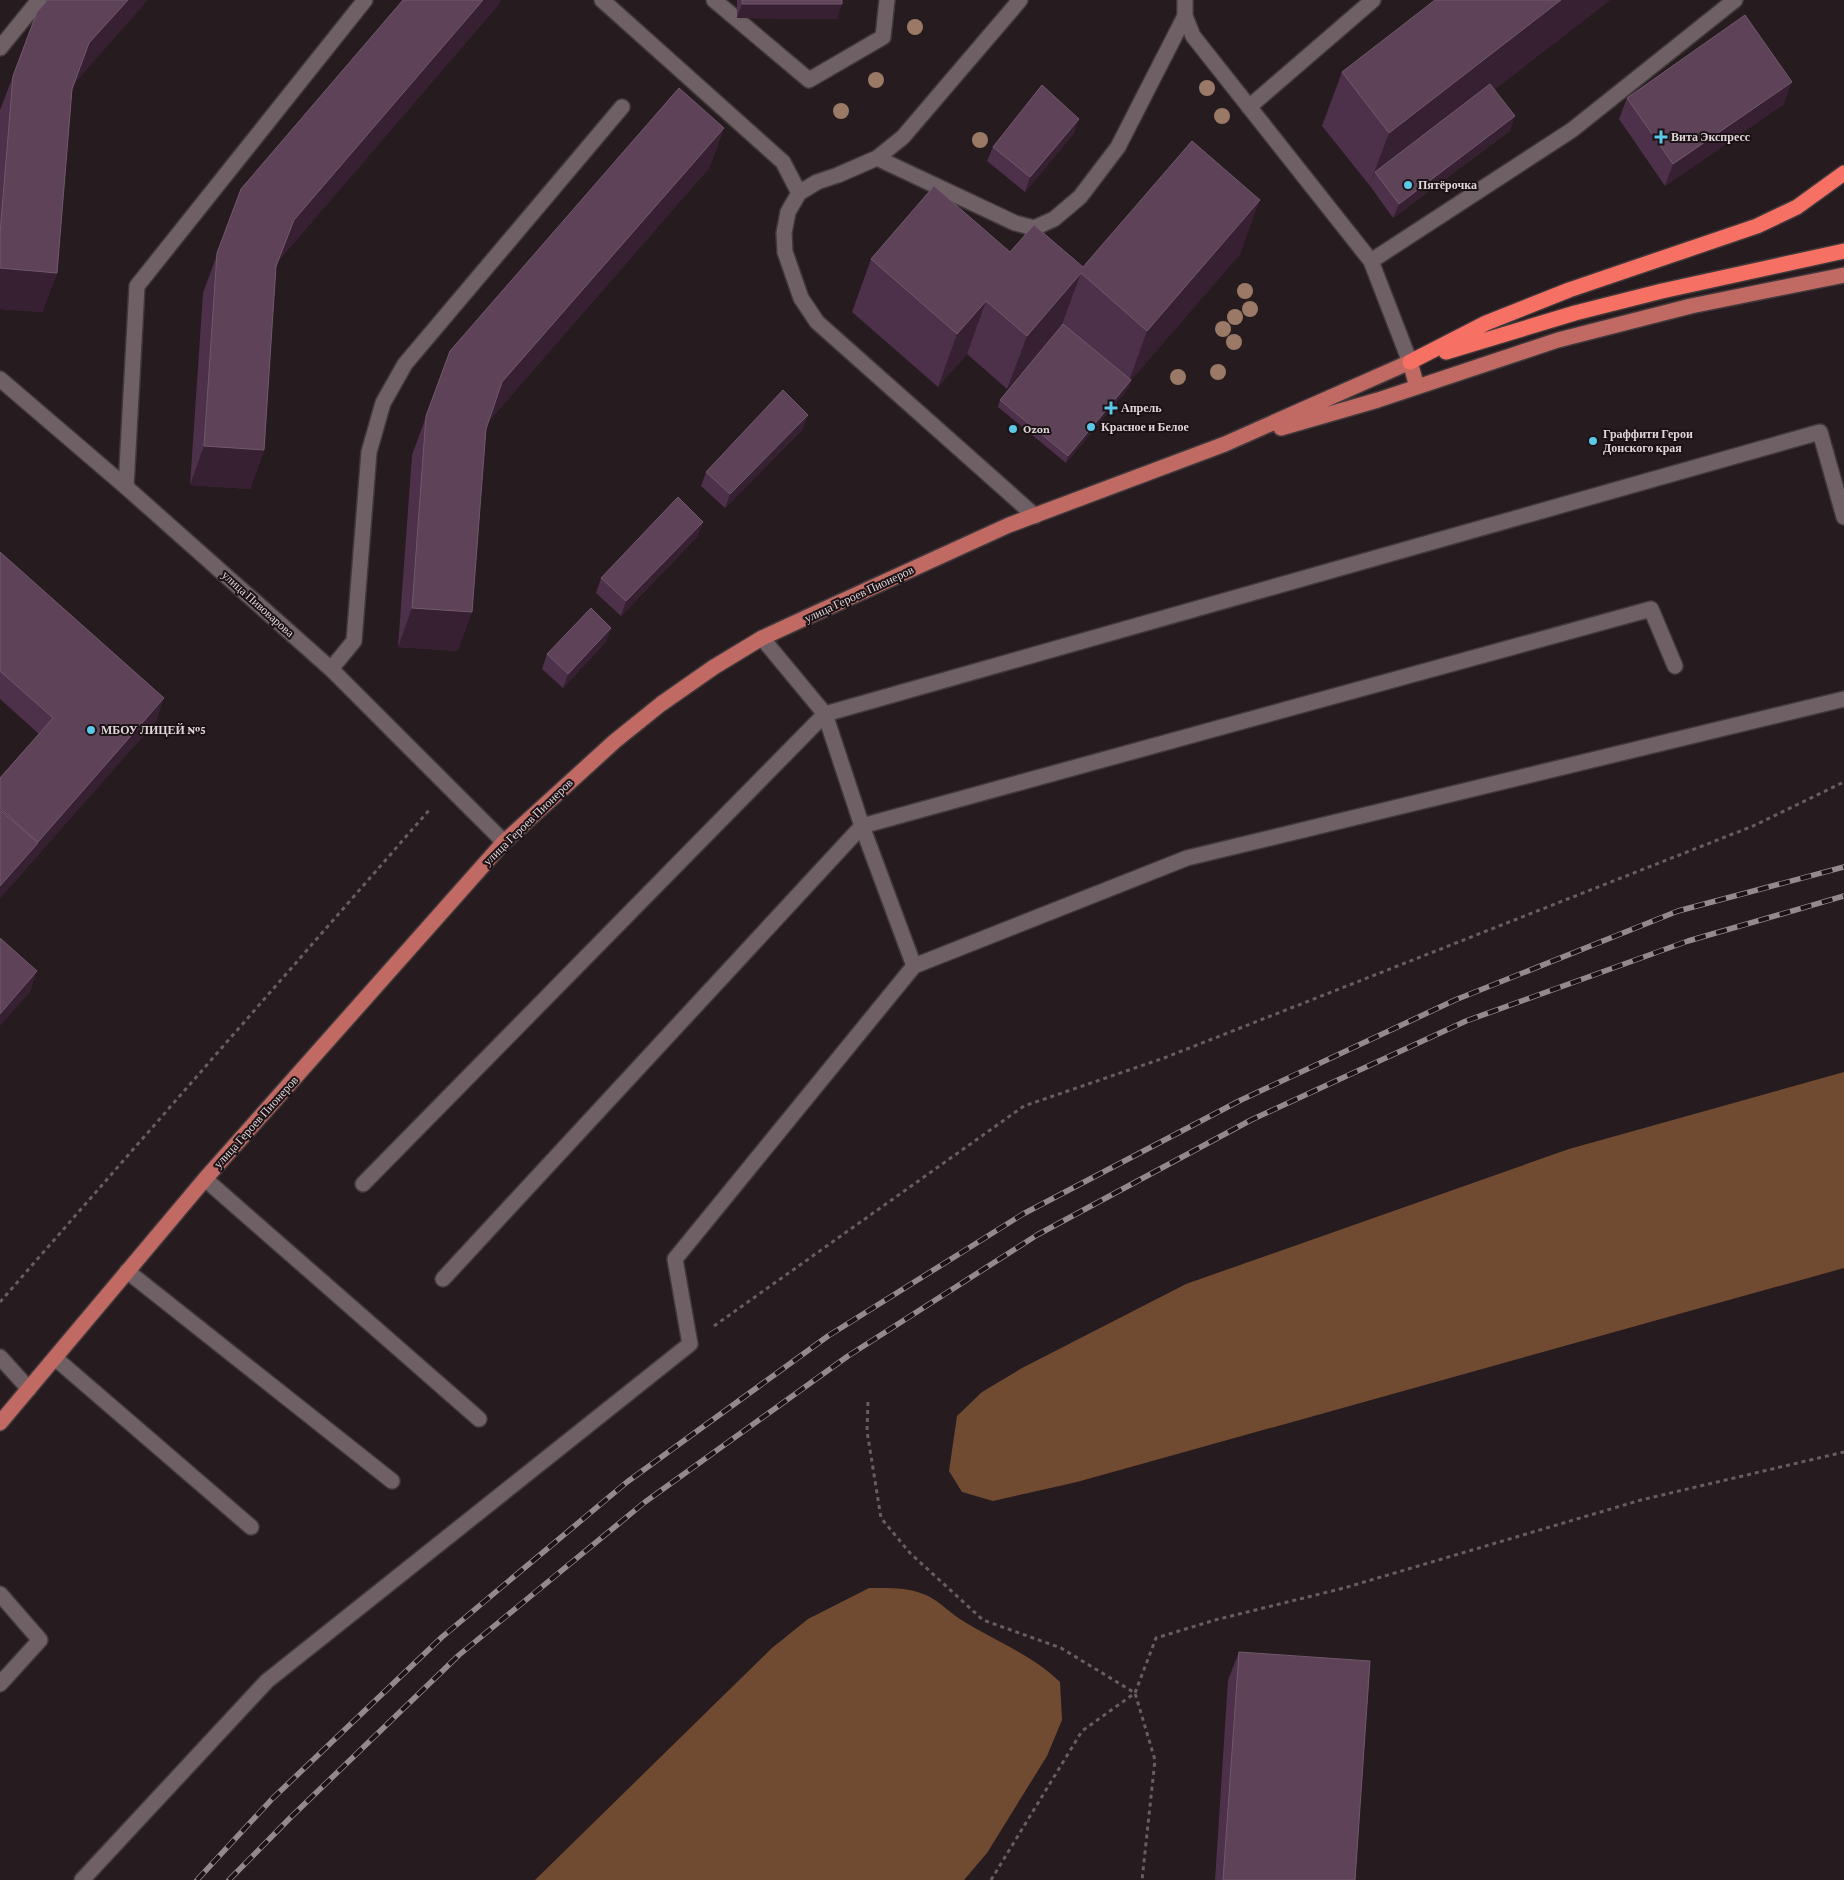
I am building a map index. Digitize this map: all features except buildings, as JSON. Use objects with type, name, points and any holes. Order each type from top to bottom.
[{"type":"highway","points":[[1410,362],[1486,323],[1560,294],[1757,226],[1798,206],[1844,173]]},
{"type":"highway","points":[[1410,362],[1575,312],[1844,251]]},
{"type":"main road","points":[[1225,444],[1417,387],[1558,340],[1691,306],[1844,275]]},
{"type":"main road","points":[[1225,444],[1410,362],[1417,387]]},
{"type":"main road","name":"улица Героев Пионеров","points":[[0,1423],[205,1179],[504,842],[614,740],[714,667],[762,638],[1000,529],[1225,444]]},
{"type":"street","points":[[0,48],[39,0]]},
{"type":"street","points":[[126,487],[136,286],[365,0]]},
{"type":"street","points":[[602,0],[783,162],[799,193]]},
{"type":"street","points":[[714,0],[809,80],[883,37],[887,0]]},
{"type":"street","points":[[1020,0],[903,137],[877,158],[838,176],[817,182],[799,193],[788,212],[784,233],[785,252],[801,298],[817,322],[1035,516]]},
{"type":"street","points":[[1185,0],[1185,16],[1193,36],[1371,261],[1410,362]]},
{"type":"street","points":[[1249,107],[1373,0]]},
{"type":"street","points":[[1371,261],[1572,130],[1735,0]]},
{"type":"street","points":[[877,158],[1015,223],[1034,228],[1054,219],[1080,197],[1118,147],[1185,16]]},
{"type":"street","points":[[331,669],[354,641],[369,452],[383,402],[405,364],[622,106]]},
{"type":"street","name":"улица Пивоварова","points":[[0,379],[126,487],[331,669],[504,842]]},
{"type":"street","points":[[363,1184],[825,714],[1820,432],[1844,517]]},
{"type":"street","points":[[443,1279],[862,826],[1651,609],[1675,666]]},
{"type":"street","points":[[762,638],[825,714],[862,826],[914,966]]},
{"type":"street","points":[[82,1880],[268,1681],[690,1344],[675,1260],[914,966],[1187,858],[1844,699]]},
{"type":"street","points":[[205,1179],[479,1419]]},
{"type":"street","points":[[127,1271],[392,1481]]},
{"type":"street","points":[[0,1357],[29,1389]]},
{"type":"street","points":[[55,1358],[251,1527]]},
{"type":"street","points":[[0,1594],[40,1640],[0,1684]]},
{"type":"path","points":[[690,1344],[817,1251],[1024,1106],[1164,1058],[1753,826],[1844,782]]},
{"type":"path","points":[[0,1302],[275,984],[450,787]]},
{"type":"path","points":[[868,1402],[868,1431],[881,1518],[910,1552],[983,1620],[1062,1648],[1135,1693],[1155,1760],[1142,1880]]},
{"type":"path","points":[[991,1880],[1082,1731],[1135,1693],[1156,1638],[1215,1620],[1344,1588],[1642,1500],[1844,1452]]},
{"type":"shaded area","points":[[1844,1072],[1844,1268],[1077,1482],[993,1501],[962,1492],[949,1471],[957,1416],[982,1392],[1022,1368],[1186,1284],[1569,1149]]},
{"type":"shaded area","points":[[869,1588],[905,1589],[930,1597],[960,1619],[1024,1655],[1060,1682],[1062,1720],[1047,1756],[987,1853],[964,1880],[535,1880],[772,1648],[808,1619]]},
{"type":"railway","points":[[197,1880],[272,1799],[442,1637],[627,1482],[828,1336],[1023,1214],[1241,1100],[1455,1000],[1678,911],[1844,867]]},
{"type":"railway","points":[[229,1880],[291,1817],[459,1655],[645,1502],[848,1356],[1037,1235],[1251,1120],[1466,1021],[1688,941],[1844,896]]},
{"type":"place","name":"Вита Экспресс","points":[[1661,137]]},
{"type":"place","name":"Пятёрочка","points":[[1408,185]]},
{"type":"place","name":"Апрель","points":[[1111,408]]},
{"type":"place","name":"Красное и Белое","points":[[1091,427]]},
{"type":"place","name":"Ozon","points":[[1013,429]]},
{"type":"place","name":"Граффити Герои Донского края","points":[[1593,441]]},
{"type":"place","name":"МБОУ ЛИЦЕЙ №5","points":[[91,730]]}]
